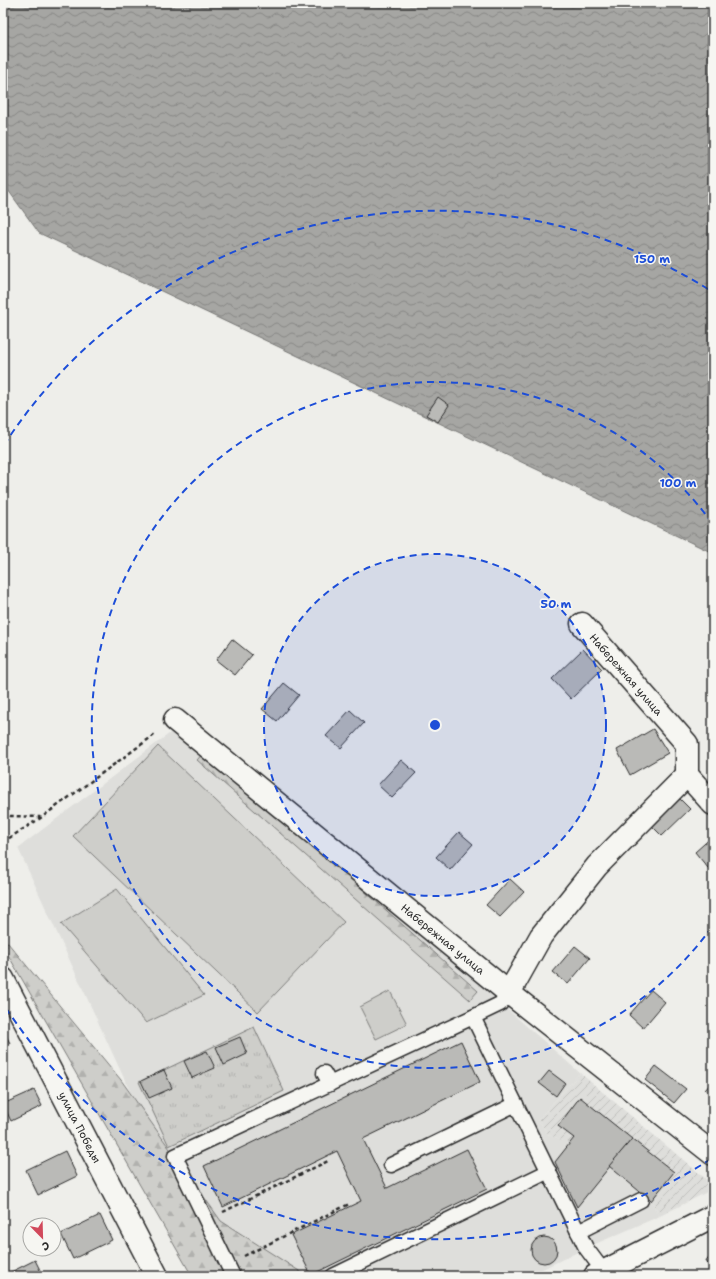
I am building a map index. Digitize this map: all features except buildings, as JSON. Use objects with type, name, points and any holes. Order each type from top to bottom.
[{"type":"street","name":"Набережная улица","points":[[582,624],[687,744],[687,775]]},
{"type":"street","name":"Набережная улица","points":[[175,720],[508,994],[713,1154]]},
{"type":"street","points":[[508,994],[541,936],[598,866],[687,775],[713,804]]},
{"type":"street","name":"улица Победы","points":[[3,979],[157,1276]]},
{"type":"street","points":[[602,1275],[713,1216]]},
{"type":"lane","points":[[230,1270],[175,1156],[327,1078],[473,1017],[500,1004],[508,994]]},
{"type":"lane","points":[[473,1017],[578,1232],[602,1275]]},
{"type":"lane","points":[[391,1165],[516,1104]]},
{"type":"lane","points":[[333,1276],[549,1171]]},
{"type":"lane","points":[[578,1232],[641,1200]]},
{"type":"path","points":[[3,842],[42,817],[175,720]]},
{"type":"path","points":[[3,814],[10,816],[42,817]]},
{"type":"path","points":[[206,1220],[328,1161]]},
{"type":"path","points":[[230,1270],[349,1204]]},
{"type":"shaded area","points":[[182,724],[580,1073],[538,1120],[549,1135],[570,1142],[609,1166],[651,1201],[660,1216],[586,1248],[528,1276],[215,1276],[18,848]]},
{"type":"shaded area","points":[[580,1073],[713,1185],[713,1189],[660,1216],[651,1201],[609,1166],[577,1207],[555,1162],[570,1143],[549,1135],[538,1120]]},
{"type":"green space","points":[[158,746],[344,922],[258,1012],[73,836]]},
{"type":"green space","points":[[205,751],[478,991],[470,1000],[197,760]]},
{"type":"green space","points":[[117,889],[204,995],[146,1023],[61,924]]},
{"type":"green space","points":[[3,937],[121,1080],[221,1221],[307,1276],[192,1276],[3,946]]},
{"type":"green space","points":[[390,991],[407,1024],[376,1039],[360,1007]]},
{"type":"green space","points":[[254,1027],[284,1091],[169,1146],[139,1082]]},
{"type":"water","points":[[3,3],[713,3],[713,553],[39,233],[3,183]]}]
